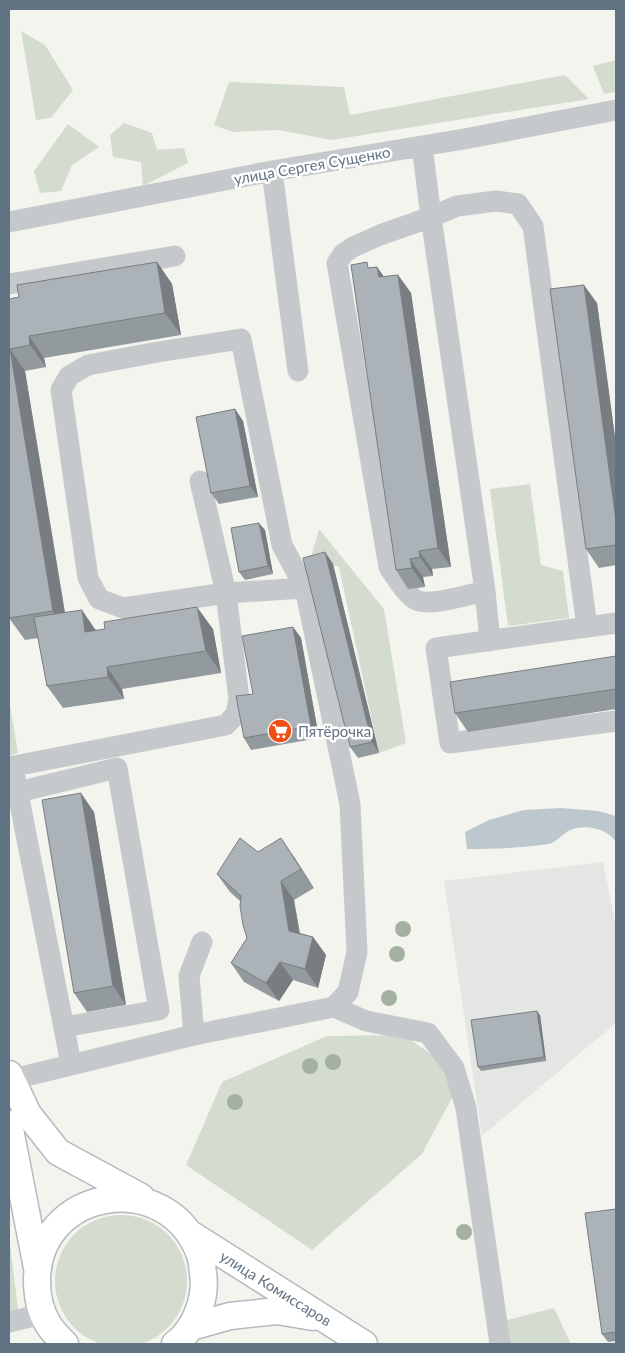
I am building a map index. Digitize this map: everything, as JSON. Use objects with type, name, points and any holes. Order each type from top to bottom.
[{"type":"main road","points":[[10,1078],[28,1114],[58,1152],[173,1216],[189,1233],[200,1255],[204,1280],[201,1304],[183,1336]]},
{"type":"main road","points":[[9,1124],[37,1269],[37,1292],[46,1327],[64,1344]]},
{"type":"main road","points":[[37,1269],[44,1245],[59,1224],[79,1208],[103,1199],[128,1198],[153,1204]]},
{"type":"main road","name":"улица Комиссаров","points":[[189,1233],[364,1344]]},
{"type":"main road","points":[[183,1336],[230,1316],[276,1311],[326,1320]]},
{"type":"street","name":"улица Сергея Сущенко","points":[[9,222],[272,170],[422,146],[616,110]]},
{"type":"street","points":[[422,146],[485,591],[490,640]]},
{"type":"street","points":[[272,170],[298,371]]},
{"type":"street","points":[[485,591],[428,603],[414,600],[389,567],[337,263],[343,254],[353,247],[380,235],[457,206],[496,201],[518,204],[533,226],[587,627]]},
{"type":"street","points":[[9,284],[175,256]]},
{"type":"street","points":[[305,588],[226,593],[123,608],[98,599],[88,578],[61,390],[69,376],[88,366],[241,339],[282,544],[305,588],[350,804],[357,952],[348,992],[334,1007]]},
{"type":"street","points":[[71,1064],[18,792],[11,766],[226,725],[236,714],[238,699],[226,593],[200,481]]},
{"type":"street","points":[[616,623],[436,648],[450,743],[616,721]]},
{"type":"street","points":[[18,792],[117,768],[159,1010],[64,1027]]},
{"type":"street","points":[[194,1034],[189,976],[202,942]]},
{"type":"street","points":[[10,1078],[194,1034],[334,1007],[366,1020],[428,1033],[454,1068],[466,1108],[500,1344]]},
{"type":"street","points":[[9,1322],[46,1327]]},
{"type":"shaded area","points":[[21,31],[45,45],[73,90],[51,118],[36,120]]},
{"type":"shaded area","points":[[616,60],[616,92],[604,94],[593,66]]},
{"type":"shaded area","points":[[565,75],[589,99],[332,140],[278,130],[233,132],[214,125],[229,82],[344,87],[350,115]]},
{"type":"shaded area","points":[[124,123],[152,133],[157,150],[184,148],[188,163],[143,186],[141,162],[113,157],[110,135]]},
{"type":"shaded area","points":[[68,124],[99,147],[72,165],[61,191],[40,193],[34,171]]},
{"type":"shaded area","points":[[530,484],[541,565],[563,571],[569,618],[508,626],[490,489]]},
{"type":"shaded area","points":[[319,529],[384,609],[406,743],[379,753],[339,567],[311,557]]},
{"type":"shaded area","points":[[9,700],[18,753],[9,756]]},
{"type":"shaded area","points":[[561,808],[598,811],[616,816],[616,842],[601,830],[580,827],[568,831],[549,844],[467,849],[465,832],[489,820],[524,810]]},
{"type":"shaded area","points":[[603,862],[616,927],[616,1023],[482,1136],[444,881]]},
{"type":"shaded area","points":[[404,1035],[442,1062],[455,1092],[422,1154],[312,1250],[186,1165],[222,1082],[327,1036]]},
{"type":"shaded area","points":[[121,1215],[146,1220],[157,1226],[167,1235],[176,1245],[182,1256],[187,1281],[182,1306],[176,1317],[167,1327],[157,1336],[146,1342],[121,1347],[96,1342],[85,1336],[75,1327],[66,1317],[60,1306],[55,1281],[60,1256],[66,1245],[75,1235],[85,1226],[96,1220]]},
{"type":"shaded area","points":[[9,1235],[19,1317],[9,1320]]},
{"type":"shaded area","points":[[554,1308],[571,1344],[496,1344],[495,1323]]},
{"type":"building","points":[[157,262],[165,313],[29,336],[30,345],[10,349],[53,611],[9,618],[9,299],[19,297],[17,285]]},
{"type":"building","points":[[367,262],[368,268],[377,267],[379,277],[398,275],[438,548],[419,551],[420,557],[410,559],[412,568],[396,570],[351,265]]},
{"type":"building","points":[[584,285],[616,521],[616,545],[586,549],[550,289]]},
{"type":"building","points":[[235,409],[250,486],[211,493],[196,417]]},
{"type":"building","points":[[259,523],[268,566],[239,572],[231,528]]},
{"type":"building","points":[[325,552],[372,742],[350,747],[303,558]]},
{"type":"building","points":[[197,607],[206,651],[107,667],[108,677],[47,686],[34,617],[82,610],[85,632],[105,629],[104,622]]},
{"type":"building","points":[[293,627],[311,726],[244,738],[236,696],[253,694],[242,636]]},
{"type":"building","points":[[616,656],[616,689],[455,713],[450,682]]},
{"type":"building","points":[[81,793],[113,986],[74,993],[42,800]]},
{"type":"building","points":[[240,838],[258,852],[281,838],[301,869],[281,881],[289,931],[313,937],[305,969],[280,962],[266,983],[231,963],[247,938],[240,906],[241,896],[217,874]]},
{"type":"building","points":[[537,1011],[544,1057],[478,1067],[471,1020]]},
{"type":"building","points":[[616,1209],[616,1332],[602,1334],[585,1213]]},
{"type":"place","name":"Пятёрочка","points":[[280,731]]}]
